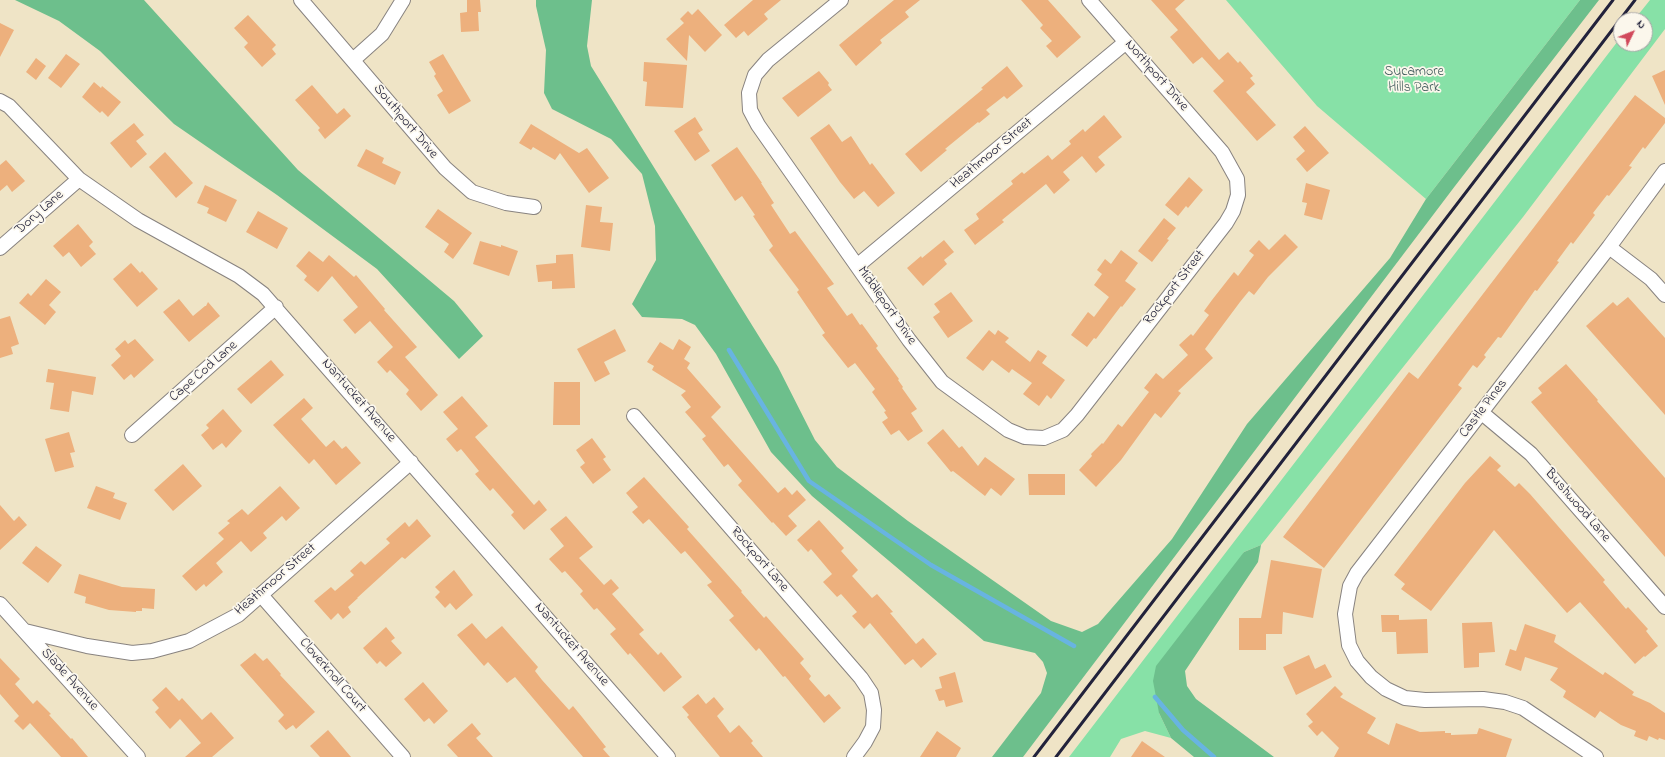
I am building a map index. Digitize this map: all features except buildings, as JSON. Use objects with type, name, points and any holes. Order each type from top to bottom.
[{"type":"street","name":"Southport Drive","points":[[301,0],[445,168],[472,192],[506,203],[534,207]]},
{"type":"street","points":[[353,60],[382,34],[403,0]]},
{"type":"street","name":"Middleport Drive","points":[[841,0],[768,60],[756,75],[749,93],[750,110],[758,125],[909,340],[942,382],[1008,430],[1026,437],[1044,438],[1063,430],[1077,415]]},
{"type":"street","name":"Northport Drive","points":[[1089,0],[1222,152]]},
{"type":"street","name":"Heathmoor Street","points":[[857,266],[1126,42]]},
{"type":"street","name":"Nantucket Avenue","points":[[0,101],[9,106],[79,179],[138,220],[239,276],[263,294],[276,307],[668,757]]},
{"type":"street","name":"Rockport Street","points":[[1077,415],[1226,223],[1233,211],[1238,196],[1237,180],[1222,152]]},
{"type":"street","name":"Castle Pines","points":[[1596,757],[1523,708],[1505,702],[1483,698],[1425,700],[1405,698],[1386,689],[1357,661],[1349,645],[1345,614],[1350,586],[1357,573],[1482,413],[1665,171]]},
{"type":"street","name":"Dory Lane","points":[[0,248],[79,179]]},
{"type":"street","points":[[1609,247],[1651,279],[1665,295]]},
{"type":"street","name":"Cape Cod Lane","points":[[132,435],[276,307]]},
{"type":"street","name":"Bushwood Lane","points":[[1482,413],[1531,454],[1665,607]]},
{"type":"street","name":"Rockport Lane","points":[[634,416],[861,678],[870,693],[874,710],[873,727],[865,742],[854,757]]},
{"type":"street","name":"Heathmoor Street","points":[[25,631],[87,646],[132,653],[152,651],[189,641],[238,615],[411,462]]},
{"type":"street","name":"Cloverknoll Court","points":[[262,595],[403,757]]},
{"type":"street","name":"Slade Avenue","points":[[0,604],[138,757]]},
{"type":"green space","points":[[15,0],[144,0],[298,170],[454,301],[483,336],[459,359],[377,269],[277,195],[174,124],[100,51],[59,21]]},
{"type":"green space","points":[[536,0],[592,0],[587,46],[591,66],[778,367],[815,440],[837,467],[908,521],[1051,621],[1082,632],[1098,624],[1172,539],[1247,424],[1390,258],[1426,199],[1580,0],[1599,0],[1455,186],[1023,757],[992,757],[1041,693],[1047,673],[1043,662],[1035,653],[984,641],[812,496],[771,452],[716,354],[695,325],[682,319],[642,317],[632,304],[656,260],[655,226],[642,174],[611,139],[552,109],[544,93],[546,50]]},
{"type":"green space","name":"Sycamore Hills Park","points":[[1226,0],[1580,0],[1426,199],[1317,106]]},
{"type":"green space","points":[[1650,0],[1665,0],[1665,29],[1653,45],[1653,12],[1640,12]]},
{"type":"green space","points":[[1613,47],[1613,52],[1648,52],[1523,217],[1261,545],[1244,552],[1159,713],[1171,738],[1145,731],[1121,739],[1110,757],[1069,757]]},
{"type":"green space","points":[[1261,545],[1258,562],[1185,671],[1187,686],[1196,699],[1274,757],[1194,757],[1171,738],[1159,713],[1153,681],[1156,666],[1244,552]]},
{"type":"waterway","points":[[729,350],[809,481],[931,565],[1074,646]]},
{"type":"waterway","points":[[1155,697],[1183,730],[1214,757]]},
{"type":"railway","points":[[1034,757],[1613,0]]},
{"type":"railway","points":[[1056,757],[1635,0]]}]
